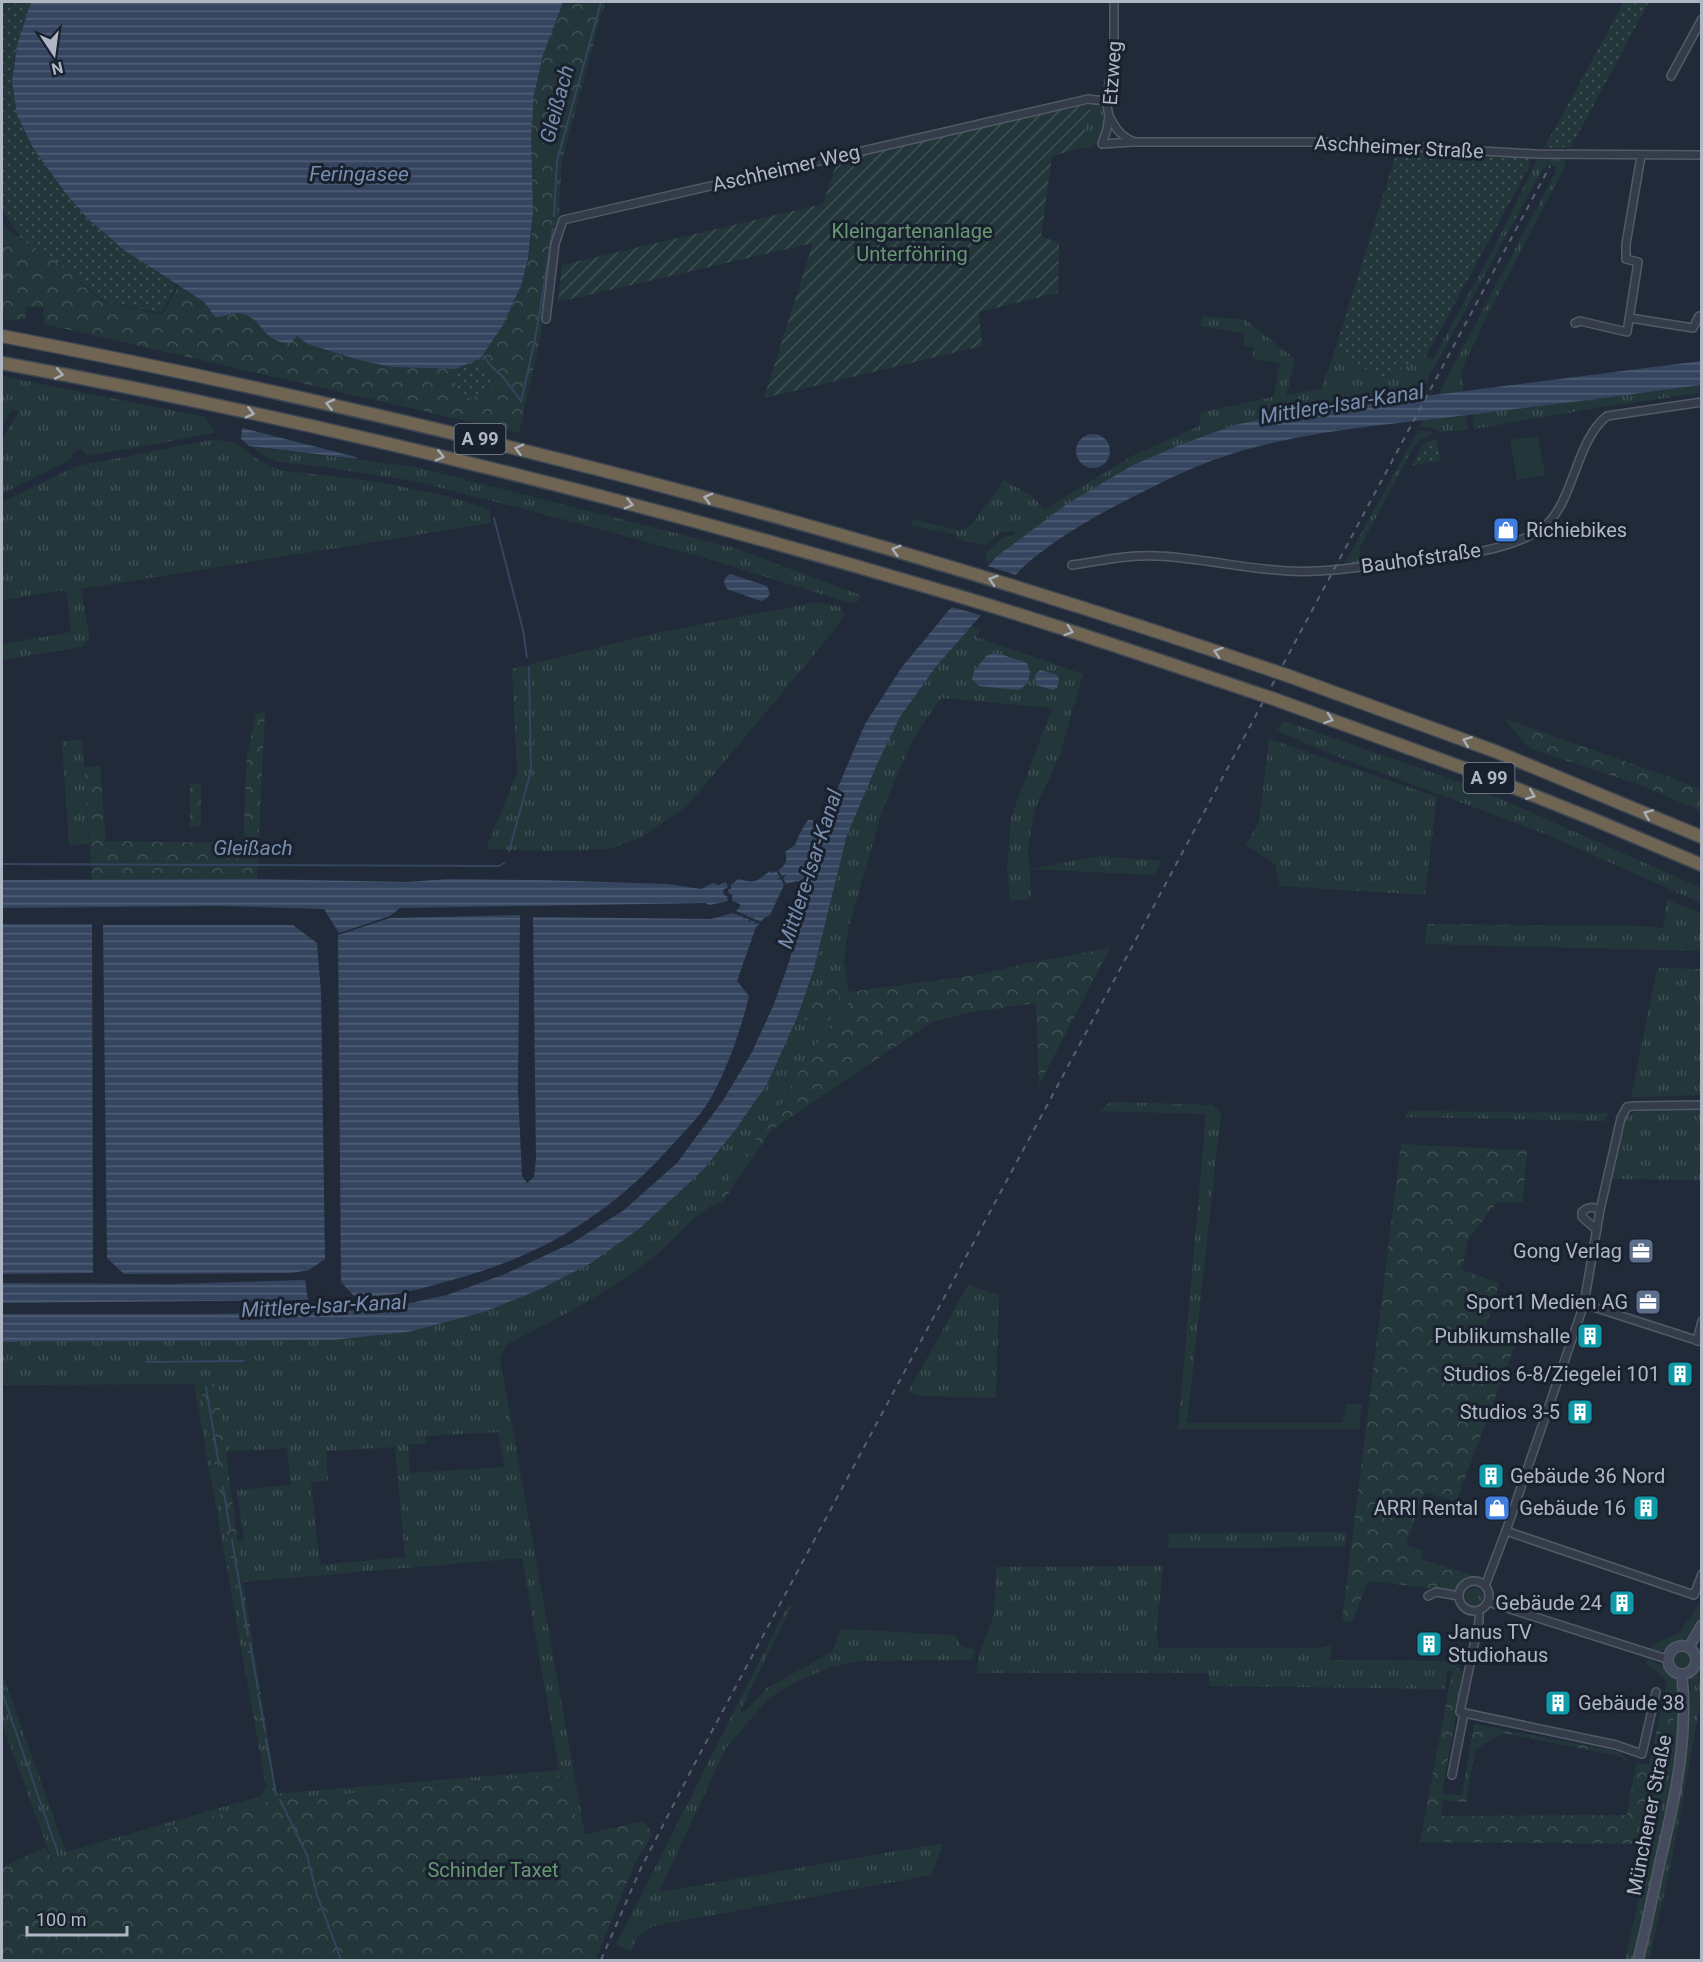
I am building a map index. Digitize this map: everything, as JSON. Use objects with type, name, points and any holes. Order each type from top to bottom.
[{"type":"highway","name":"A 99","points":[[2,336],[230,382],[464,434],[803,523],[952,567],[1287,675],[1497,752],[1701,837]]},
{"type":"highway","name":"A 99","points":[[2,363],[225,408],[441,456],[695,521],[933,588],[1268,697],[1480,774],[1701,865]]},
{"type":"main road","points":[[1689,1647],[1701,1625]]},
{"type":"main road","points":[[1689,1647],[1699,1662],[1692,1671],[1682,1675],[1671,1670],[1667,1659],[1669,1653],[1675,1648],[1689,1647]]},
{"type":"main road","name":"Münchener Straße","points":[[1638,1960],[1671,1814],[1683,1748],[1685,1716],[1682,1675]]},
{"type":"street","name":"Etzweg","points":[[1102,144],[1109,116],[1106,101],[1114,54],[1114,2]]},
{"type":"street","points":[[1671,76],[1701,19]]},
{"type":"street","name":"Aschheimer Weg","points":[[546,319],[555,244],[563,220],[1088,99],[1106,101]]},
{"type":"street","points":[[1109,116],[1119,133],[1126,139],[1136,142]]},
{"type":"street","name":"Aschheimer Straße","points":[[1102,144],[1323,142],[1536,154],[1701,155]]},
{"type":"street","points":[[1575,323],[1580,321],[1627,332],[1638,262],[1626,259],[1626,244],[1641,156]]},
{"type":"street","points":[[1630,318],[1693,328],[1701,316]]},
{"type":"street","name":"Bauhofstraße","points":[[1072,565],[1126,557],[1156,556],[1289,571],[1333,571],[1478,552],[1522,539],[1545,525],[1559,506],[1590,438],[1607,416],[1701,402]]},
{"type":"street","points":[[1485,1586],[1584,1304],[1600,1210],[1621,1118],[1627,1107],[1638,1105],[1701,1105]]},
{"type":"street","points":[[1597,1230],[1582,1217],[1582,1212],[1592,1207],[1600,1210]]},
{"type":"street","points":[[1584,1304],[1699,1341],[1701,1322]]},
{"type":"street","points":[[1506,1531],[1694,1595],[1701,1574]]},
{"type":"street","points":[[1472,1582],[1479,1582],[1485,1586],[1489,1596],[1488,1602],[1479,1611],[1472,1611],[1461,1604],[1462,1587],[1472,1582]]},
{"type":"street","points":[[1428,1596],[1436,1592],[1460,1596]]},
{"type":"street","points":[[1488,1602],[1667,1659]]},
{"type":"street","points":[[1452,1775],[1464,1713],[1460,1712],[1479,1621],[1479,1611]]},
{"type":"street","name":"Münchener Straße","points":[[1464,1713],[1616,1745],[1642,1754],[1656,1692]]},
{"type":"green space","points":[[2,2],[31,2],[18,41],[13,72],[16,107],[28,138],[62,188],[88,219],[176,285],[161,313],[104,301],[47,254],[23,241],[2,210]]},
{"type":"green space","points":[[563,2],[605,2],[562,160],[557,249],[519,433],[44,324],[43,307],[26,307],[25,319],[2,319],[2,225],[23,241],[47,254],[102,301],[162,315],[178,286],[204,302],[212,314],[220,318],[233,314],[245,314],[261,329],[293,341],[294,337],[299,337],[303,341],[359,360],[391,367],[455,369],[456,390],[494,385],[480,359],[512,307],[526,269],[533,211],[531,134],[534,99],[545,50]]},
{"type":"green space","points":[[1624,2],[1649,2],[1571,147],[1544,148]]},
{"type":"green space","points":[[1092,101],[1101,107],[1103,112],[1102,139],[1088,149],[1081,148]]},
{"type":"green space","name":"Kleingartenanlage Unterföhring","points":[[1092,101],[1081,148],[1052,156],[1041,236],[1059,243],[1058,293],[979,312],[982,346],[764,398],[813,243],[558,302],[562,265],[823,204],[838,159]]},
{"type":"green space","points":[[1397,151],[1529,158],[1530,165],[1426,356],[1381,379],[1335,350]]},
{"type":"green space","points":[[1564,158],[1565,166],[1466,360],[1462,374],[1463,391],[1438,395],[1555,173],[1556,167],[1548,165],[1542,170],[1418,397],[1282,415],[1227,428],[1170,450],[1093,489],[1044,521],[990,563],[986,562],[986,554],[1001,539],[1012,536],[1016,532],[1002,531],[987,545],[963,541],[954,534],[911,526],[913,519],[960,531],[972,524],[1004,480],[1030,495],[1045,509],[1134,455],[1199,426],[1201,412],[1273,397],[1280,364],[1252,358],[1254,348],[1243,346],[1245,333],[1200,326],[1203,316],[1246,320],[1295,359],[1286,395],[1321,389],[1335,350],[1381,379],[1426,356],[1433,359],[1496,244],[1537,160]]},
{"type":"green space","points":[[480,359],[494,385],[471,399],[456,390],[455,369]]},
{"type":"green space","points":[[2,376],[205,417],[215,433],[88,456],[80,449],[73,453],[70,460],[2,494],[2,440],[19,411],[12,409],[2,426]]},
{"type":"green space","points":[[1701,385],[1701,393],[1474,429],[1472,414]]},
{"type":"green space","points":[[1466,415],[1468,430],[1440,432],[1431,427],[1420,427],[1424,419]]},
{"type":"green space","points":[[1418,431],[1429,431],[1432,434],[1419,440],[1413,448],[1359,549],[1360,556],[1367,563],[1343,566]]},
{"type":"green space","points":[[1538,436],[1545,475],[1517,480],[1510,440]]},
{"type":"green space","points":[[211,440],[229,441],[279,470],[380,482],[450,497],[489,509],[491,523],[81,589],[90,639],[82,647],[2,660],[2,644],[71,632],[66,590],[2,600],[2,502],[77,466]]},
{"type":"green space","points":[[1436,440],[1441,461],[1412,465],[1423,444]]},
{"type":"green space","points":[[254,447],[416,467],[734,548],[860,595],[860,598],[857,602],[850,603],[705,558],[414,481],[282,463],[268,458]]},
{"type":"green space","points":[[818,602],[840,607],[845,615],[687,806],[642,837],[610,849],[555,851],[486,849],[517,773],[512,669],[656,633]]},
{"type":"green space","points":[[971,626],[981,630],[976,637],[1083,674],[1060,755],[1034,811],[1028,850],[1029,869],[1099,856],[1162,861],[1154,875],[1030,869],[1031,899],[1010,901],[1007,869],[1011,817],[1052,708],[941,698],[914,737],[883,808],[849,926],[844,960],[849,992],[848,1007],[841,1019],[810,1051],[782,1104],[764,1126],[720,1195],[723,1201],[703,1211],[661,1251],[617,1283],[506,1345],[500,1358],[585,1835],[579,1836],[569,1778],[552,1775],[269,1801],[55,1868],[2,1724],[2,1672],[66,1852],[261,1796],[266,1787],[194,1384],[2,1385],[2,1342],[333,1340],[408,1332],[541,1289],[767,1084],[797,1018],[814,970],[847,835],[900,717],[936,667]],"holes":[[[200,1384],[217,1384],[225,1452],[287,1448],[291,1485],[237,1490],[244,1540],[237,1542],[243,1582],[522,1558],[559,1770],[273,1794]],[[498,1432],[505,1467],[410,1473],[408,1445],[426,1443],[426,1436]],[[395,1447],[405,1557],[320,1565],[311,1482],[328,1481],[326,1451]]]},
{"type":"green space","points":[[265,712],[257,879],[92,880],[84,767],[100,766],[106,841],[243,843],[247,756],[256,714]]},
{"type":"green space","points":[[1503,718],[1701,790],[1701,811],[1640,785],[1529,748]]},
{"type":"green space","points":[[1284,721],[1474,787],[1701,888],[1701,903],[1548,835],[1328,753],[1276,730]]},
{"type":"green space","points":[[82,739],[89,844],[69,845],[62,742]]},
{"type":"green space","points":[[1269,739],[1437,797],[1425,895],[1280,886],[1275,864],[1246,845],[1258,824]]},
{"type":"green space","points":[[190,784],[201,784],[201,827],[190,827]]},
{"type":"green space","points":[[1667,900],[1701,913],[1701,951],[1425,944],[1427,924],[1663,928]]},
{"type":"green space","points":[[1110,948],[1039,1085],[1036,1003],[966,1013],[932,1022],[772,1130],[723,1201],[720,1195],[764,1126],[782,1104],[810,1051],[841,1019],[848,1007],[849,992],[977,975]]},
{"type":"green space","points":[[1657,968],[1701,969],[1701,1095],[1631,1097]]},
{"type":"green space","points":[[834,970],[839,989],[838,1003],[832,1015],[819,1030],[813,1022],[804,1019]]},
{"type":"green space","points":[[1109,1103],[1213,1105],[1221,1113],[1187,1423],[1343,1423],[1346,1404],[1362,1405],[1359,1429],[1178,1429],[1206,1114],[1099,1111]]},
{"type":"green space","points":[[1701,1108],[1701,1180],[1613,1179],[1619,1136],[1627,1116],[1646,1109]]},
{"type":"green space","points":[[1408,1112],[1608,1113],[1605,1121],[1405,1117]]},
{"type":"green space","points":[[1401,1144],[1527,1150],[1523,1202],[1496,1203],[1468,1240],[1462,1270],[1499,1283],[1485,1329],[1517,1340],[1456,1502],[1425,1492],[1406,1545],[1423,1551],[1421,1559],[1472,1575],[1460,1582],[1455,1591],[1368,1581],[1352,1622],[1342,1621]]},
{"type":"green space","points":[[968,1285],[999,1295],[996,1398],[922,1396],[908,1392]]},
{"type":"green space","points":[[200,1384],[217,1384],[243,1582],[277,1794],[273,1795]]},
{"type":"green space","points":[[1347,1532],[1345,1547],[1168,1548],[1169,1533]]},
{"type":"green space","points":[[1163,1566],[1156,1638],[1159,1639],[1158,1648],[1320,1648],[1332,1645],[1330,1660],[1459,1661],[1458,1668],[1446,1672],[1447,1680],[1444,1689],[1209,1686],[1209,1673],[976,1673],[979,1656],[994,1614],[996,1567]]},
{"type":"green space","points":[[1474,1588],[1480,1591],[1483,1597],[1480,1603],[1474,1606],[1468,1603],[1465,1597],[1468,1591]]},
{"type":"green space","points":[[1701,1601],[1701,1635],[1693,1631],[1677,1645],[1657,1651],[1654,1662],[1671,1673],[1679,1691],[1690,1690],[1690,1678],[1697,1673],[1701,1665],[1701,1699],[1671,1864],[1649,1960],[1625,1960],[1658,1815],[1674,1716],[1667,1681],[1653,1668],[1646,1665],[1652,1645],[1680,1632]]},
{"type":"green space","points":[[788,1605],[792,1606],[740,1711],[745,1712],[767,1688],[832,1652],[841,1629],[955,1635],[961,1646],[975,1650],[972,1660],[862,1661],[830,1667],[796,1682],[769,1698],[726,1748],[659,1892],[943,1843],[932,1875],[653,1926],[637,1937],[631,1951],[616,1945]]},
{"type":"green space","points":[[1682,1649],[1692,1656],[1693,1660],[1686,1670],[1682,1671],[1672,1664],[1671,1660],[1678,1650]]},
{"type":"green space","points":[[1454,1668],[1460,1668],[1463,1677],[1442,1793],[1462,1796],[1474,1724],[1620,1752],[1628,1761],[1619,1756],[1502,1733],[1475,1750],[1466,1802],[1443,1800],[1441,1816],[1627,1815],[1636,1763],[1649,1765],[1667,1681],[1672,1696],[1672,1738],[1665,1785],[1652,1844],[1420,1842]]},
{"type":"green space","name":"Schinder Taxet","points":[[552,1775],[569,1778],[579,1836],[643,1821],[653,1834],[635,1863],[595,1960],[2,1960],[2,1867],[46,1847],[55,1868],[75,1855],[269,1801]]},
{"type":"water","name":"Feringasee","points":[[31,2],[563,2],[543,55],[534,95],[531,137],[533,212],[528,259],[521,286],[503,325],[480,359],[455,369],[391,367],[308,344],[297,336],[291,343],[275,340],[255,321],[243,314],[215,317],[204,302],[124,250],[87,218],[66,194],[33,148],[17,115],[12,81],[17,45]]},
{"type":"water","points":[[1701,361],[1701,385],[1344,430],[1247,449],[1216,459],[1144,491],[1082,525],[1033,558],[935,668],[900,717],[847,835],[814,969],[797,1018],[767,1084],[736,1129],[703,1170],[640,1228],[591,1263],[541,1289],[484,1312],[408,1332],[333,1340],[2,1342],[2,1314],[337,1312],[397,1306],[447,1295],[505,1274],[572,1243],[624,1210],[677,1163],[724,1099],[752,1052],[774,1004],[789,962],[811,877],[821,827],[865,724],[902,667],[997,556],[1067,504],[1133,465],[1235,425],[1291,413]]},
{"type":"water","points":[[242,428],[357,459],[249,446],[241,439]]},
{"type":"water","points":[[1093,434],[1105,439],[1110,451],[1105,463],[1093,468],[1081,463],[1076,451],[1081,439]]},
{"type":"water","points":[[730,574],[767,586],[770,594],[761,601],[727,589],[724,583],[725,578]]},
{"type":"water","points":[[997,653],[1027,663],[1030,672],[1028,683],[1019,690],[979,686],[972,679],[974,671],[987,655]]},
{"type":"water","points":[[1040,670],[1057,675],[1059,679],[1057,688],[1053,690],[1036,685],[1035,675]]},
{"type":"water","points":[[808,820],[813,820],[813,832],[819,832],[805,886],[797,881],[786,884],[783,878],[787,874],[782,876],[778,870],[786,862],[785,852],[795,845]]},
{"type":"water","points":[[770,871],[772,873],[776,871],[780,877],[777,880],[781,879],[784,885],[770,915],[761,922],[752,918],[753,915],[751,918],[746,916],[747,913],[745,915],[736,911],[740,904],[732,901],[732,894],[729,894],[728,889],[731,889],[731,885],[738,879],[756,881]]},
{"type":"water","points":[[257,879],[407,882],[448,879],[541,880],[668,884],[701,889],[713,883],[718,885],[726,882],[728,887],[723,890],[728,901],[710,905],[705,903],[400,908],[390,916],[339,933],[324,909],[220,906],[2,908],[2,880]]},
{"type":"water","points":[[733,913],[744,917],[743,920],[749,919],[749,923],[751,920],[755,922],[754,926],[756,923],[760,924],[756,927],[737,981],[749,996],[738,1034],[719,1083],[709,1101],[689,1127],[649,1169],[600,1211],[545,1245],[516,1258],[485,1270],[416,1290],[391,1295],[354,1296],[341,1282],[338,935],[390,918],[520,915],[518,1090],[522,1176],[527,1183],[534,1177],[536,1159],[533,917],[711,919]]},
{"type":"water","points":[[2,924],[92,924],[93,1273],[2,1274]]},
{"type":"water","points":[[103,925],[293,925],[317,943],[321,992],[325,1259],[309,1270],[292,1273],[124,1274],[107,1258]]},
{"type":"water","points":[[305,1280],[308,1300],[2,1303],[2,1283],[171,1284]]},
{"type":"pier","points":[[984,565],[1020,576],[984,616],[948,606]]},
{"type":"waterway","name":"Gleißach","points":[[554,216],[557,161],[601,2]]},
{"type":"waterway","name":"Gleißach","points":[[521,402],[536,334],[553,229]]},
{"type":"waterway","points":[[483,355],[521,401]]},
{"type":"waterway","name":"Gleißach","points":[[494,518],[523,630],[527,657]]},
{"type":"waterway","name":"Gleißach","points":[[509,851],[531,771],[529,667]]},
{"type":"waterway","name":"Gleißach","points":[[2,864],[499,866],[504,863]]},
{"type":"waterway","points":[[146,1362],[244,1361]]},
{"type":"waterway","points":[[206,1387],[219,1465]]},
{"type":"waterway","points":[[223,1487],[230,1530]]},
{"type":"waterway","points":[[232,1540],[248,1635]]},
{"type":"waterway","points":[[250,1643],[258,1690]]},
{"type":"waterway","points":[[2,1692],[57,1850]]},
{"type":"waterway","points":[[259,1698],[265,1731]]},
{"type":"waterway","points":[[266,1739],[276,1794]]},
{"type":"waterway","points":[[280,1800],[307,1855],[317,1895],[341,1960]]},
{"type":"railway","points":[[601,1960],[641,1868],[696,1761],[1550,166]]},
{"type":"place","name":"Richiebikes","points":[[1506,530]]},
{"type":"place","name":"Gong Verlag","points":[[1641,1251]]},
{"type":"place","name":"Sport1 Medien AG","points":[[1648,1302]]},
{"type":"place","name":"Publikumshalle","points":[[1590,1336]]},
{"type":"place","name":"Studios 6-8/Ziegelei 101","points":[[1680,1374]]},
{"type":"place","name":"Studios 3-5","points":[[1580,1412]]},
{"type":"place","name":"Gebäude 36 Nord","points":[[1491,1476]]},
{"type":"place","name":"ARRI Rental","points":[[1497,1508]]},
{"type":"place","name":"Gebäude 16","points":[[1646,1508]]},
{"type":"place","name":"Gebäude 24","points":[[1622,1603]]},
{"type":"place","name":"Janus TV Studiohaus","points":[[1429,1644]]},
{"type":"place","name":"Gebäude 38","points":[[1558,1703]]},
{"type":"water label","name":"Mittlere-Isar-Kanal","points":[[1342,404]]},
{"type":"water label","name":"Mittlere-Isar-Kanal","points":[[810,869]]},
{"type":"water label","name":"Mittlere-Isar-Kanal","points":[[324,1306]]}]
